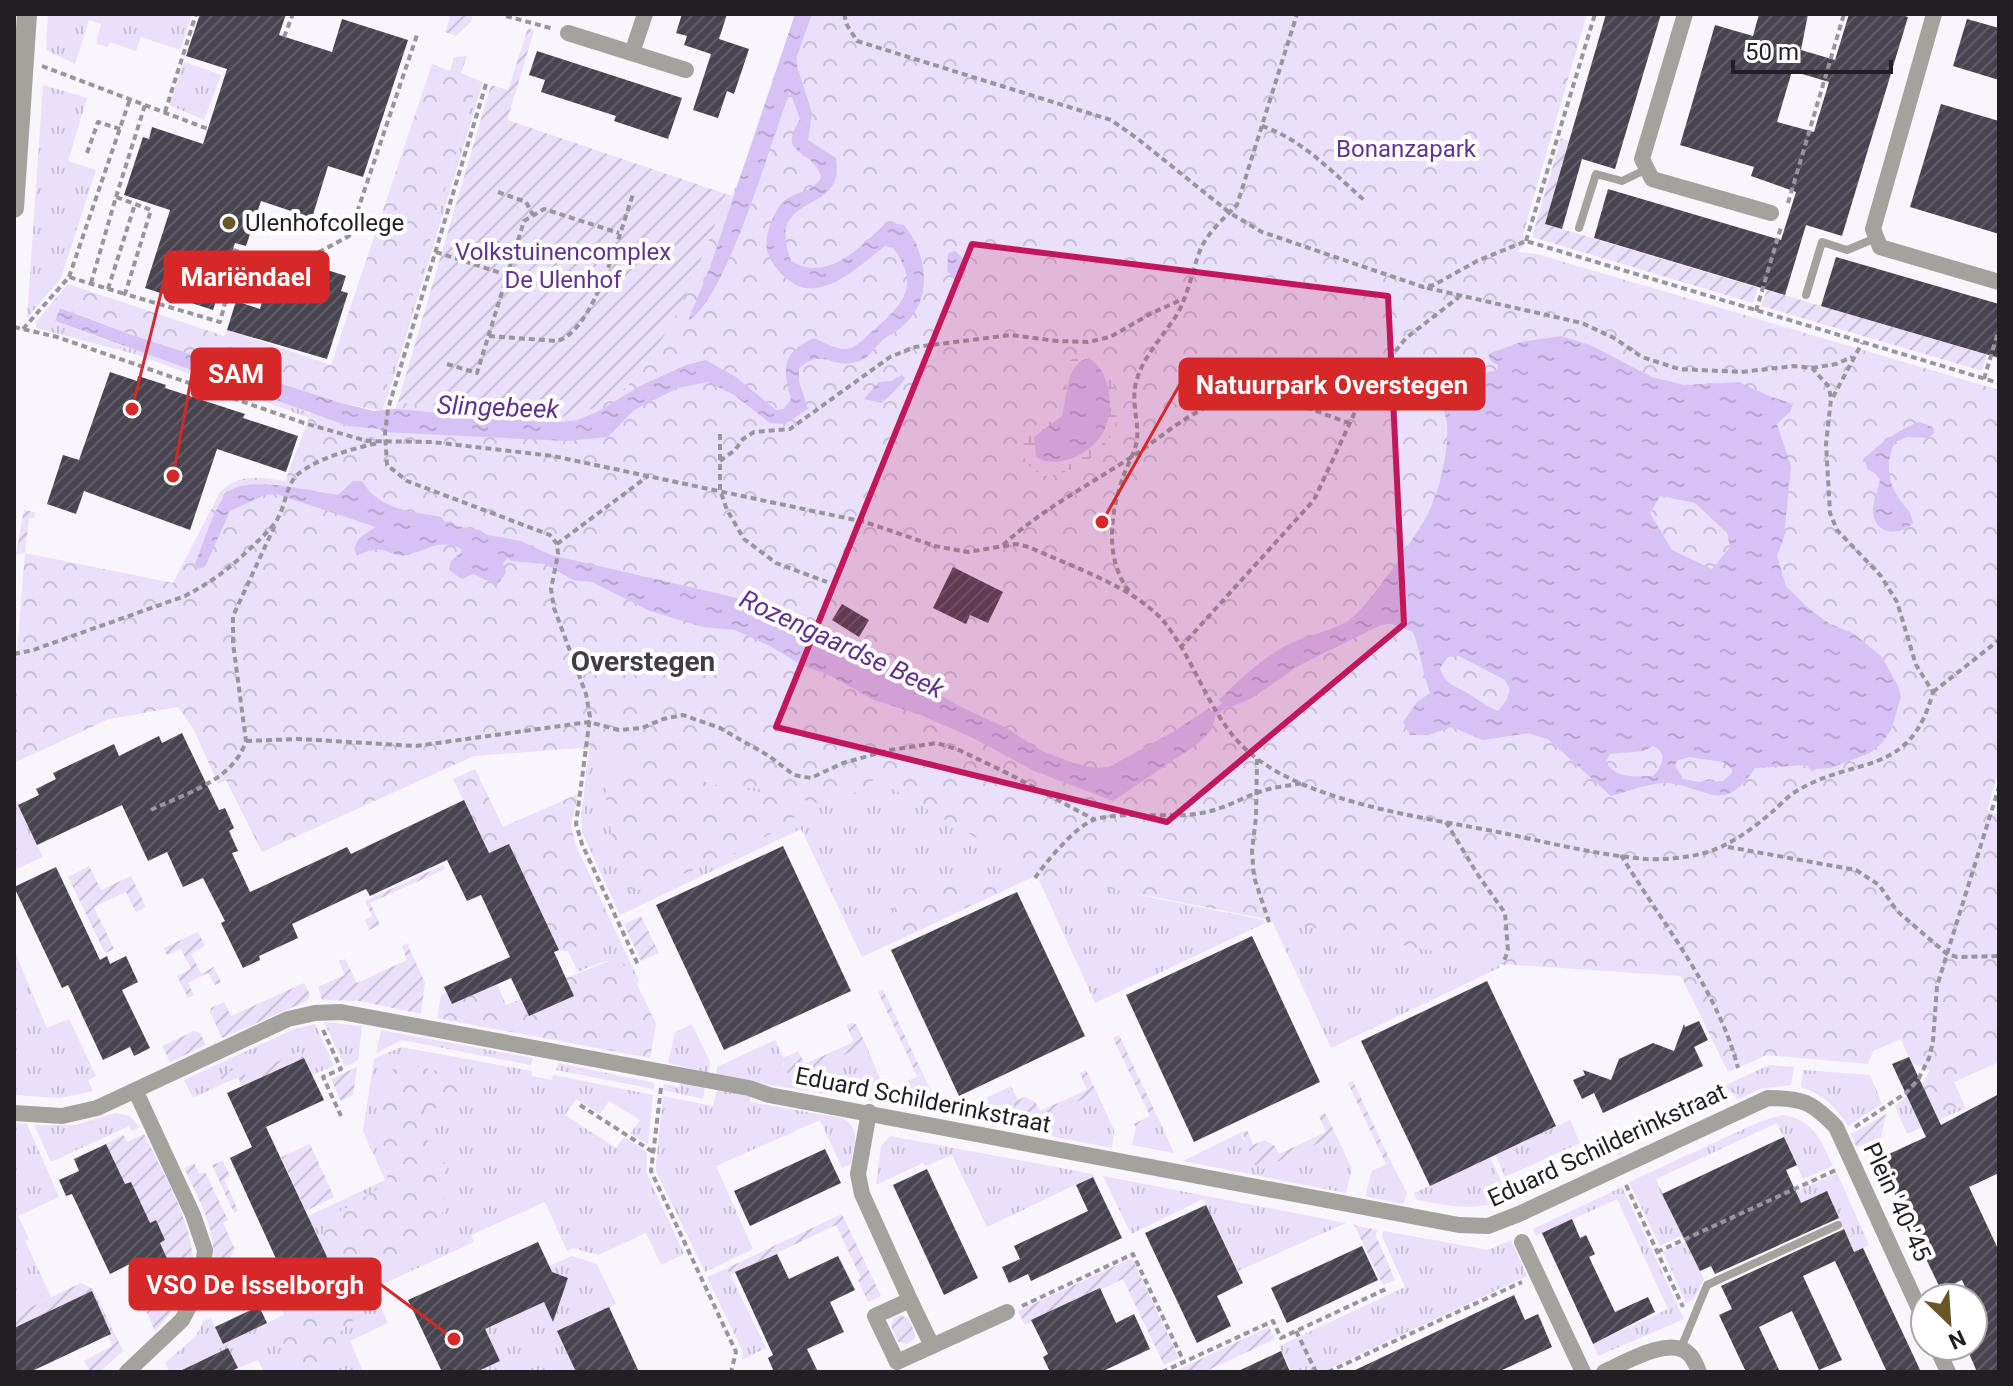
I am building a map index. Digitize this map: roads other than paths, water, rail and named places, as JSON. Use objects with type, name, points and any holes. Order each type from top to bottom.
[{"type":"street","points":[[14,208],[27,14]]},
{"type":"street","points":[[632,53],[645,14]]},
{"type":"street","points":[[1685,14],[1642,159],[1652,179],[1771,213]]},
{"type":"street","points":[[1934,14],[1873,229],[1880,247],[1999,282]]},
{"type":"street","points":[[568,33],[686,70]]},
{"type":"street","name":"Eduard Schilderinkstraat","points":[[14,1113],[62,1116],[97,1108],[288,1019],[315,1013],[341,1012],[869,1112],[1134,1166],[1459,1225],[1488,1226],[1768,1098],[1797,1098],[1817,1107]]},
{"type":"street","points":[[127,1372],[182,1320],[201,1284],[205,1250],[193,1215],[136,1092]]},
{"type":"street","name":"Plein '40-'45","points":[[1817,1107],[1836,1127],[1909,1287]]},
{"type":"street","points":[[869,1112],[858,1174],[862,1194],[932,1346]]},
{"type":"street","points":[[1522,1242],[1583,1372]]},
{"type":"street","points":[[910,1300],[875,1316],[897,1362],[1007,1312]]},
{"type":"street","points":[[1604,1372],[1655,1349],[1671,1346],[1690,1354],[1699,1372]]},
{"type":"lane","points":[[1579,228],[1596,174],[1622,181],[1647,169]]},
{"type":"lane","points":[[1806,295],[1822,242],[1847,250],[1877,238]]},
{"type":"lane","points":[[1681,1348],[1707,1285],[1838,1225]]},
{"type":"water","points":[[795,14],[812,14],[797,56],[797,66],[812,113],[808,140],[836,158],[836,177],[829,190],[796,212],[788,223],[786,238],[791,261],[805,267],[831,265],[855,251],[887,222],[904,225],[918,249],[924,276],[920,302],[914,314],[865,358],[847,363],[815,359],[799,368],[799,381],[808,409],[785,424],[770,423],[734,395],[708,382],[678,388],[634,410],[608,437],[567,441],[382,432],[380,429],[348,426],[55,321],[60,308],[135,336],[374,411],[395,409],[529,421],[577,420],[597,412],[642,385],[686,365],[706,360],[736,377],[776,410],[784,409],[791,399],[786,378],[790,355],[814,338],[837,348],[854,347],[895,310],[906,292],[907,283],[901,261],[893,248],[885,246],[838,281],[816,288],[793,283],[772,262],[767,239],[778,208],[785,200],[812,187],[821,178],[814,164],[792,143],[800,119],[790,92],[732,251],[703,307],[688,321],[710,267]]},
{"type":"water","points":[[955,251],[966,266],[964,278],[959,281],[947,271],[948,253]]},
{"type":"water","points":[[1561,336],[1590,345],[1652,377],[1684,385],[1739,382],[1793,404],[1790,412],[1777,424],[1791,466],[1784,537],[1777,556],[1786,586],[1807,607],[1830,624],[1853,633],[1882,657],[1901,697],[1891,730],[1881,744],[1870,753],[1812,772],[1807,765],[1755,768],[1744,783],[1724,795],[1660,783],[1611,796],[1549,740],[1529,733],[1483,740],[1452,727],[1428,735],[1410,735],[1403,722],[1417,702],[1430,693],[1413,632],[1392,624],[1381,625],[1300,665],[1252,698],[1229,708],[1219,700],[1271,655],[1291,643],[1348,621],[1367,603],[1425,519],[1435,498],[1446,448],[1447,424],[1440,398],[1443,385],[1462,368],[1481,374],[1497,370],[1498,365],[1491,361],[1488,354],[1521,342]],"holes":[[[1660,496],[1695,503],[1727,533],[1730,547],[1712,569],[1672,550],[1650,513]],[[1459,656],[1505,680],[1510,690],[1498,711],[1446,679],[1440,668],[1448,657]],[[1653,746],[1661,752],[1661,764],[1653,776],[1620,774],[1606,761],[1610,754],[1644,751]],[[1689,757],[1723,762],[1732,769],[1732,773],[1723,781],[1683,779],[1675,765],[1678,760]]]},
{"type":"water","points":[[1089,358],[1102,372],[1109,391],[1109,412],[1104,431],[1092,446],[1074,457],[1054,462],[1036,457],[1034,437],[1062,416],[1071,373],[1081,361]]},
{"type":"water","points":[[902,375],[905,378],[903,381],[881,403],[864,399],[879,382],[891,381]]},
{"type":"water","points":[[1919,422],[1933,427],[1934,433],[1928,438],[1907,437],[1895,442],[1889,462],[1892,484],[1913,523],[1902,530],[1889,532],[1875,521],[1873,505],[1880,480],[1867,469],[1865,458],[1890,437]]},
{"type":"water","points":[[353,481],[362,481],[377,498],[396,508],[441,517],[445,522],[451,521],[456,526],[480,530],[487,535],[521,541],[551,555],[729,596],[800,618],[967,710],[1005,727],[1042,751],[1074,763],[1096,768],[1109,767],[1209,708],[1215,718],[1211,730],[1199,743],[1113,801],[1034,771],[971,737],[918,714],[874,700],[735,630],[703,627],[650,611],[592,582],[573,580],[545,564],[511,561],[508,558],[503,563],[506,573],[497,585],[473,574],[462,579],[449,570],[451,561],[462,549],[453,546],[433,546],[403,555],[372,550],[357,555],[354,549],[359,538],[376,527],[276,494],[265,495],[230,511],[205,567],[198,569],[195,564],[217,509],[226,494],[235,488],[263,484],[338,495]]},
{"type":"waterway","name":"Rozengaardse Beek","points":[[1207,719],[1229,701]]},
{"type":"place","name":"Ulenhofcollege","points":[[229,223]]},
{"type":"place","name":"Mariëndael","points":[[132,409]]},
{"type":"place","name":"SAM","points":[[173,476]]},
{"type":"place","name":"Natuurpark Overstegen","points":[[1102,522]]},
{"type":"place","name":"VSO De Isselborgh","points":[[454,1339]]},
{"type":"district","name":"Overstegen","points":[[643,661]]},
{"type":"park label","name":"Bonanzapark","points":[[1406,149]]},
{"type":"park label","name":"Volkstuinencomplex De Ulenhof","points":[[563,266]]},
{"type":"water label","name":"Slingebeek","points":[[498,407]]}]
